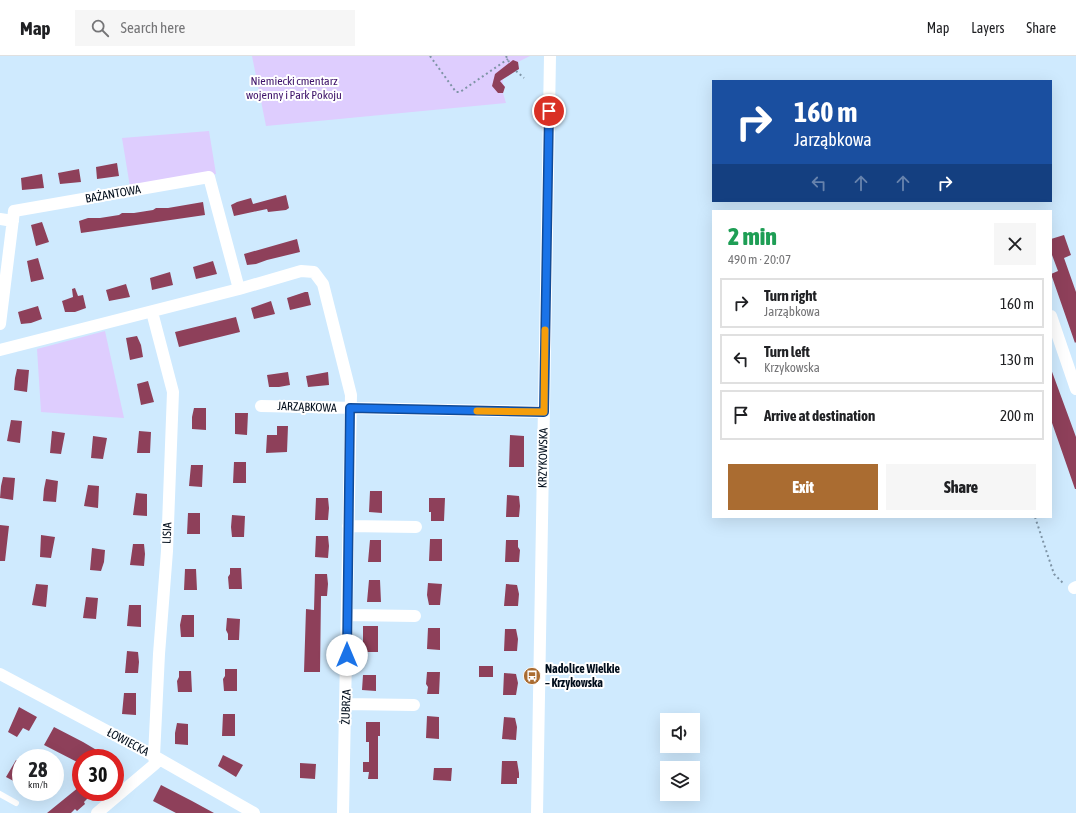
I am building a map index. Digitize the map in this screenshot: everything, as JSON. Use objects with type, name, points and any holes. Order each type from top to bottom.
[{"type":"street","name":"KRZYKOWSKA","points":[[538,813],[550,56]]},
{"type":"street","name":"BAŻANTOWA","points":[[13,221],[14,211],[209,178],[239,289]]},
{"type":"street","points":[[0,219],[13,221],[0,324]]},
{"type":"street","name":"ŻUBRZA","points":[[239,289],[301,271],[314,272],[323,284],[350,395],[343,813]]},
{"type":"street","points":[[0,350],[239,289]]},
{"type":"street","name":"LISIA","points":[[152,312],[173,392],[167,551],[159,654],[154,756]]},
{"type":"street","points":[[1052,319],[1076,388]]},
{"type":"street","name":"JARZĄBKOWA","points":[[261,406],[544,412]]},
{"type":"street","points":[[348,526],[416,527]]},
{"type":"street","points":[[347,615],[415,616]]},
{"type":"street","name":"ŁOWIECKA","points":[[0,674],[154,756],[254,813]]},
{"type":"street","points":[[345,704],[414,705]]},
{"type":"street","points":[[97,813],[155,764],[154,756]]},
{"type":"lane","points":[[0,794],[16,803]]},
{"type":"path","points":[[430,56],[456,92],[460,92],[508,58]]},
{"type":"path","points":[[516,71],[524,78]]},
{"type":"path","points":[[1035,518],[1054,574],[1063,584],[1075,588]]},
{"type":"green space","name":"Niemiecki cmentarz wojenny i Park Pokoju","points":[[252,56],[530,56],[518,62],[519,69],[503,79],[503,84],[505,87],[503,93],[506,103],[266,126]]},
{"type":"green space","points":[[209,131],[216,174],[130,187],[122,138]]},
{"type":"green space","points":[[105,331],[124,418],[41,412],[37,349]]},
{"type":"building","points":[[513,60],[518,62],[519,69],[500,81],[505,87],[503,93],[498,93],[492,86],[495,74]]},
{"type":"building","points":[[117,163],[119,176],[97,179],[96,167]]},
{"type":"building","points":[[79,169],[81,182],[60,184],[58,173]]},
{"type":"building","points":[[42,174],[44,188],[22,190],[21,178]]},
{"type":"building","points":[[286,195],[289,208],[286,210],[268,212],[267,209],[234,216],[231,205],[237,202],[251,198],[253,204]]},
{"type":"building","points":[[203,202],[205,215],[81,233],[79,221],[88,218],[100,218],[119,215],[122,213],[134,213],[153,210],[156,208],[168,208]]},
{"type":"building","points":[[42,222],[49,242],[36,246],[31,225]]},
{"type":"building","points":[[1064,235],[1071,255],[1064,258],[1076,292],[1075,343],[1052,277],[1052,274],[1058,271],[1052,255],[1052,239]]},
{"type":"building","points":[[297,239],[300,252],[247,265],[244,254]]},
{"type":"building","points":[[38,258],[44,279],[31,282],[27,261]]},
{"type":"building","points":[[213,261],[217,274],[196,279],[193,267]]},
{"type":"building","points":[[170,272],[173,285],[152,290],[150,278]]},
{"type":"building","points":[[126,284],[130,297],[109,301],[106,290]]},
{"type":"building","points":[[75,288],[78,296],[83,295],[86,308],[75,312],[65,312],[62,301],[73,297],[72,289]]},
{"type":"building","points":[[308,292],[311,305],[290,310],[287,298]]},
{"type":"building","points":[[271,301],[275,314],[254,319],[251,308]]},
{"type":"building","points":[[38,306],[42,319],[31,323],[21,324],[18,312]]},
{"type":"building","points":[[236,317],[240,332],[179,347],[175,332]]},
{"type":"building","points":[[137,336],[141,345],[143,357],[130,360],[126,338]]},
{"type":"building","points":[[17,369],[29,370],[27,392],[14,390]]},
{"type":"building","points":[[288,372],[290,385],[269,387],[267,375]]},
{"type":"building","points":[[328,372],[329,385],[308,387],[306,376]]},
{"type":"building","points":[[1052,372],[1076,437],[1075,489],[1052,423]]},
{"type":"building","points":[[148,381],[154,402],[141,405],[137,384]]},
{"type":"building","points":[[194,408],[206,408],[206,430],[192,429]]},
{"type":"building","points":[[235,413],[248,413],[247,435],[235,434]]},
{"type":"building","points":[[11,420],[22,421],[20,443],[7,441]]},
{"type":"building","points":[[277,426],[288,426],[287,452],[266,453],[267,435],[277,435]]},
{"type":"building","points":[[52,431],[65,433],[61,454],[50,453]]},
{"type":"building","points":[[139,431],[151,432],[150,453],[137,453]]},
{"type":"building","points":[[510,435],[524,436],[524,467],[509,467]]},
{"type":"building","points":[[93,436],[107,438],[103,459],[91,458]]},
{"type":"building","points":[[234,462],[246,462],[246,483],[233,483]]},
{"type":"building","points":[[191,465],[203,465],[202,487],[189,486]]},
{"type":"building","points":[[3,477],[15,478],[13,500],[0,498]]},
{"type":"building","points":[[46,479],[58,481],[56,502],[43,501]]},
{"type":"building","points":[[88,485],[99,486],[98,508],[84,506]]},
{"type":"building","points":[[370,491],[382,491],[382,513],[369,512]]},
{"type":"building","points":[[136,493],[147,494],[147,516],[133,515]]},
{"type":"building","points":[[507,495],[519,496],[519,517],[506,517]]},
{"type":"building","points":[[316,498],[328,498],[328,520],[315,520]]},
{"type":"building","points":[[429,498],[445,498],[444,521],[431,521],[431,512],[429,512]]},
{"type":"building","points":[[188,513],[200,513],[200,534],[187,534]]},
{"type":"building","points":[[232,515],[245,516],[244,537],[232,537]]},
{"type":"building","points":[[0,525],[9,526],[5,561],[0,561]]},
{"type":"building","points":[[41,535],[55,537],[51,558],[40,557]]},
{"type":"building","points":[[316,536],[328,536],[328,558],[315,557]]},
{"type":"building","points":[[430,539],[442,539],[442,561],[429,561]]},
{"type":"building","points":[[370,540],[381,540],[381,562],[368,562]]},
{"type":"building","points":[[506,540],[518,540],[518,547],[520,550],[519,562],[505,562]]},
{"type":"building","points":[[133,544],[144,544],[144,566],[130,565]]},
{"type":"building","points":[[92,548],[105,550],[104,562],[101,571],[90,570]]},
{"type":"building","points":[[230,568],[241,568],[242,589],[229,589],[228,577],[230,574]]},
{"type":"building","points":[[185,569],[196,569],[197,590],[184,590]]},
{"type":"building","points":[[315,574],[327,574],[328,584],[327,596],[321,596],[320,672],[304,672],[306,609],[314,610]]},
{"type":"building","points":[[369,580],[380,580],[381,602],[367,602]]},
{"type":"building","points":[[428,583],[442,584],[440,605],[429,605],[427,595]]},
{"type":"building","points":[[36,584],[48,585],[46,607],[32,605]]},
{"type":"building","points":[[506,584],[517,585],[519,594],[518,606],[504,606]]},
{"type":"building","points":[[86,597],[98,598],[96,619],[83,618]]},
{"type":"building","points":[[129,605],[141,605],[141,627],[127,626]]},
{"type":"building","points":[[182,615],[194,615],[194,637],[181,637],[180,625]]},
{"type":"building","points":[[227,618],[240,619],[239,640],[228,640],[226,630]]},
{"type":"building","points":[[363,626],[378,626],[378,652],[363,652]]},
{"type":"building","points":[[428,628],[440,628],[440,650],[427,649]]},
{"type":"building","points":[[505,629],[516,629],[518,639],[517,651],[504,651]]},
{"type":"building","points":[[127,651],[138,652],[138,673],[125,673]]},
{"type":"building","points":[[479,666],[493,666],[493,677],[479,677]]},
{"type":"building","points":[[225,669],[237,669],[237,691],[224,691],[223,679],[225,676]]},
{"type":"building","points":[[179,671],[191,671],[192,692],[178,692],[177,681]]},
{"type":"building","points":[[427,672],[440,672],[439,694],[427,694]]},
{"type":"building","points":[[504,673],[516,674],[518,683],[516,695],[503,695]]},
{"type":"building","points":[[363,675],[376,675],[376,691],[362,690]]},
{"type":"building","points":[[124,693],[136,693],[136,715],[122,714]]},
{"type":"building","points":[[19,707],[37,717],[29,731],[23,728],[17,737],[8,732]]},
{"type":"building","points":[[223,714],[235,714],[235,736],[222,736]]},
{"type":"building","points":[[427,716],[439,717],[439,739],[426,738]]},
{"type":"building","points":[[504,717],[515,718],[517,727],[516,740],[502,739]]},
{"type":"building","points":[[366,722],[380,722],[380,736],[378,736],[378,779],[368,779],[369,772],[363,772],[363,762],[369,762],[369,742],[366,742]]},
{"type":"building","points":[[177,723],[188,724],[188,745],[175,744]]},
{"type":"building","points":[[54,727],[95,749],[72,749],[72,759],[64,755],[64,749],[52,749],[44,745]]},
{"type":"building","points":[[223,755],[243,765],[236,777],[218,766]]},
{"type":"building","points":[[502,761],[517,761],[519,778],[517,778],[517,784],[501,784]]},
{"type":"building","points":[[300,763],[316,764],[315,779],[300,778]]},
{"type":"building","points":[[12,767],[12,780],[6,777]]},
{"type":"building","points":[[434,768],[452,768],[451,781],[433,780]]},
{"type":"building","points":[[161,785],[214,813],[176,813],[153,801]]},
{"type":"building","points":[[72,793],[72,801],[85,801],[85,804],[77,811],[75,809],[71,813],[47,813],[62,801],[64,801],[64,799]]},
{"type":"slow traffic","points":[[477,411],[544,412],[545,330]]},
{"type":"place","name":"Nadolice Wielkie – Krzykowska","points":[[532,676]]},
{"type":"route","points":[[347,655],[350,408],[544,412],[549,111]]}]
